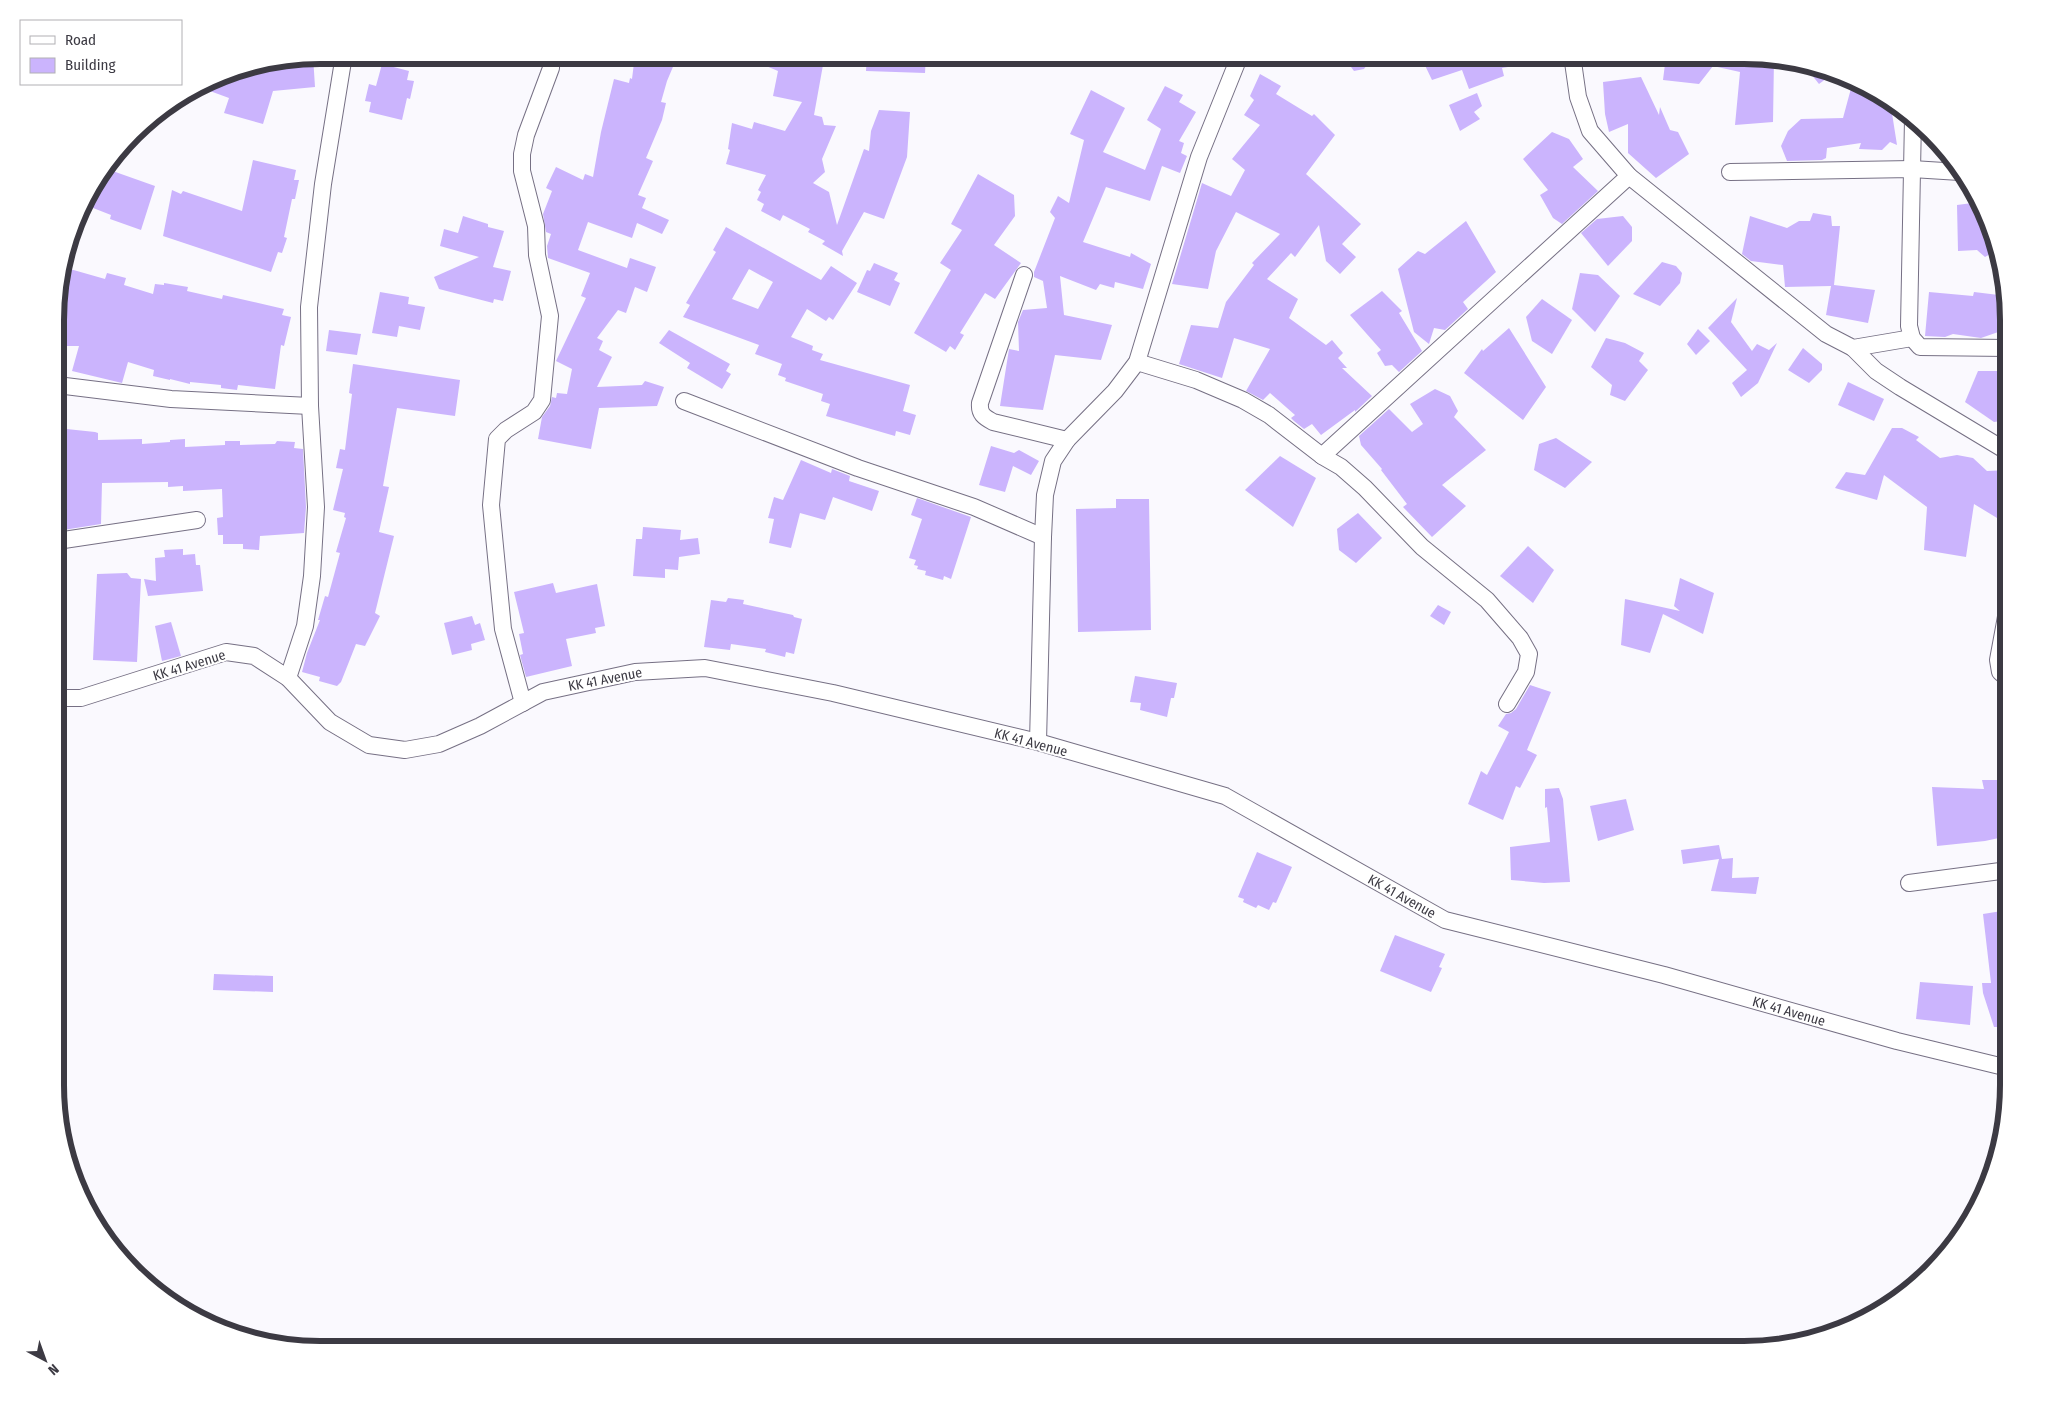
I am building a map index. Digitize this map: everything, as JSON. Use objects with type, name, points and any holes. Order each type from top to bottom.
[{"type":"street","points":[[288,678],[305,626],[312,576],[316,507],[310,406],[309,307],[323,184],[343,64]]},
{"type":"street","points":[[523,703],[504,629],[491,505],[497,439],[506,430],[534,412],[542,400],[550,316],[537,255],[536,226],[522,171],[522,154],[526,135],[551,64]]},
{"type":"street","points":[[1038,742],[1045,495],[1052,461],[1067,440],[1115,391],[1137,362],[1199,157],[1236,64]]},
{"type":"street","points":[[1573,64],[1578,97],[1590,131],[1629,176],[1826,334],[1853,348],[1876,371],[2000,447]]},
{"type":"street","points":[[1913,127],[1909,326],[1912,338],[1920,347],[2000,348]]},
{"type":"street","points":[[1730,172],[1912,169],[1953,172]]},
{"type":"street","points":[[1322,456],[1629,176]]},
{"type":"street","points":[[1024,275],[1002,334],[979,410],[984,418],[993,422],[1067,440]]},
{"type":"street","points":[[1853,348],[1912,338]]},
{"type":"street","points":[[1137,362],[1196,380],[1243,400],[1269,415],[1322,456],[1341,467],[1365,488],[1422,547],[1487,600],[1520,638],[1529,654],[1526,672],[1506,704]]},
{"type":"street","points":[[64,386],[171,400],[310,406]]},
{"type":"street","points":[[684,401],[858,468],[974,508],[1043,537]]},
{"type":"street","points":[[64,540],[197,520]]},
{"type":"street","points":[[2000,649],[1998,660],[2000,672]]},
{"type":"street","name":"KK 41 Avenue","points":[[64,698],[81,698],[226,652],[254,656],[288,678],[330,722],[369,745],[405,750],[439,744],[480,726],[543,692],[634,672],[705,668],[833,693],[1038,742],[1225,796],[1445,920],[1664,975],[1897,1041],[2000,1066]]},
{"type":"street","points":[[1909,882],[2000,871]]},
{"type":"building","points":[[314,64],[315,87],[273,91],[263,124],[224,113],[229,98],[207,90],[253,72],[286,66]]},
{"type":"building","points":[[382,64],[409,71],[407,80],[414,81],[410,99],[407,98],[402,120],[369,112],[371,102],[365,101],[369,84],[376,86]]},
{"type":"building","points":[[634,64],[674,64],[661,102],[666,103],[662,120],[646,158],[653,161],[638,195],[646,198],[642,208],[669,220],[662,234],[637,223],[632,238],[588,222],[578,250],[627,268],[630,258],[656,267],[647,292],[635,287],[626,313],[618,310],[597,338],[603,341],[599,350],[612,357],[597,387],[642,385],[645,381],[664,387],[657,406],[599,408],[591,449],[538,439],[542,417],[550,406],[552,397],[556,398],[557,393],[567,394],[572,369],[556,361],[586,298],[581,296],[590,273],[548,258],[547,246],[551,234],[546,232],[543,214],[552,191],[546,188],[556,167],[583,180],[585,174],[593,177],[601,132],[614,79],[629,83],[630,78],[632,79]]},
{"type":"building","points":[[762,64],[823,65],[814,115],[822,117],[824,125],[836,126],[822,159],[825,172],[813,183],[829,192],[837,225],[864,149],[869,151],[871,131],[879,110],[910,112],[907,157],[884,219],[864,212],[842,251],[843,256],[822,244],[825,241],[808,232],[810,229],[783,215],[780,221],[761,211],[764,204],[757,200],[761,192],[758,190],[766,175],[726,164],[730,150],[728,149],[732,123],[752,129],[754,122],[785,131],[802,102],[773,96],[778,71]]},
{"type":"building","points":[[866,64],[926,64],[925,73],[866,71]]},
{"type":"building","points":[[1349,64],[1368,64],[1364,69],[1354,71]]},
{"type":"building","points":[[1424,64],[1526,64],[1502,68],[1504,76],[1469,89],[1462,70],[1432,80]]},
{"type":"building","points":[[1665,64],[1774,66],[1773,122],[1735,125],[1740,72],[1713,66],[1699,84],[1663,80]]},
{"type":"building","points":[[1809,72],[1828,77],[1819,84]]},
{"type":"building","points":[[1260,74],[1281,86],[1276,94],[1312,116],[1314,114],[1335,135],[1306,174],[1361,224],[1342,244],[1356,257],[1340,274],[1326,261],[1319,225],[1295,257],[1291,253],[1267,279],[1298,299],[1289,318],[1326,345],[1332,340],[1343,353],[1338,358],[1347,368],[1342,368],[1372,396],[1355,412],[1355,410],[1321,435],[1312,424],[1304,429],[1294,421],[1291,418],[1295,415],[1270,393],[1263,400],[1246,391],[1270,349],[1234,338],[1222,378],[1179,364],[1191,325],[1218,328],[1226,302],[1254,265],[1252,263],[1280,234],[1236,212],[1216,251],[1208,289],[1172,284],[1202,183],[1231,196],[1245,170],[1232,159],[1260,125],[1244,115],[1254,100],[1250,96]]},
{"type":"building","points":[[1641,77],[1659,115],[1660,107],[1670,130],[1678,132],[1689,154],[1656,178],[1628,153],[1628,124],[1609,132],[1605,114],[1603,82]]},
{"type":"building","points":[[1165,86],[1183,95],[1179,102],[1196,112],[1179,141],[1184,143],[1181,153],[1187,156],[1180,173],[1162,166],[1150,201],[1106,187],[1083,242],[1130,257],[1131,253],[1151,264],[1143,289],[1115,282],[1114,288],[1100,284],[1096,290],[1060,276],[1064,315],[1112,325],[1101,360],[1055,355],[1043,410],[1000,406],[1009,349],[1019,351],[1018,322],[1023,310],[1047,308],[1043,281],[1034,277],[1034,272],[1055,218],[1050,212],[1058,196],[1069,203],[1084,140],[1070,134],[1091,90],[1125,108],[1103,152],[1145,170],[1161,129],[1147,120]]},
{"type":"building","points":[[1851,87],[1892,111],[1897,145],[1890,142],[1882,150],[1859,149],[1861,143],[1827,148],[1826,158],[1822,160],[1787,161],[1781,146],[1788,131],[1801,119],[1843,118]]},
{"type":"building","points":[[1477,93],[1482,106],[1474,112],[1480,119],[1460,131],[1449,105]]},
{"type":"building","points":[[1552,132],[1569,139],[1583,159],[1573,167],[1598,191],[1562,224],[1553,218],[1540,195],[1548,190],[1523,159]]},
{"type":"building","points":[[253,160],[296,170],[294,180],[299,180],[295,199],[292,199],[284,237],[287,238],[282,253],[278,252],[271,272],[163,236],[172,190],[181,194],[183,191],[242,211]]},
{"type":"building","points":[[112,171],[155,186],[141,230],[110,219],[111,215],[90,207]]},
{"type":"building","points":[[978,174],[1014,195],[1015,216],[994,245],[1021,263],[995,299],[985,293],[960,333],[964,335],[955,350],[950,346],[946,352],[914,333],[951,270],[940,263],[962,230],[951,224]]},
{"type":"building","points":[[1972,203],[1981,221],[1992,253],[1985,257],[1977,250],[1958,251],[1957,205]]},
{"type":"building","points":[[1813,213],[1831,216],[1832,226],[1840,226],[1834,285],[1875,290],[1868,323],[1826,315],[1831,286],[1785,287],[1783,265],[1751,261],[1742,254],[1750,216],[1787,228],[1799,221],[1810,221]]},
{"type":"building","points":[[463,216],[488,224],[488,227],[504,231],[493,267],[511,271],[503,301],[494,299],[493,303],[439,289],[434,277],[479,257],[440,246],[444,229],[458,233]]},
{"type":"building","points":[[1623,216],[1632,227],[1632,241],[1608,266],[1581,233],[1597,219]]},
{"type":"building","points":[[1466,221],[1496,272],[1463,302],[1468,309],[1445,330],[1434,328],[1429,344],[1414,332],[1398,269],[1418,251],[1425,254]]},
{"type":"building","points":[[726,227],[821,280],[831,266],[857,283],[833,320],[829,317],[826,321],[807,309],[791,337],[813,346],[812,350],[823,354],[820,360],[910,385],[903,411],[916,415],[910,435],[896,431],[895,436],[826,416],[830,404],[821,401],[823,394],[785,381],[786,378],[778,375],[782,364],[755,354],[759,345],[683,317],[690,305],[686,303],[716,252],[713,250]],"holes":[[[749,269],[773,282],[758,309],[732,299]]]},
{"type":"building","points":[[1662,262],[1676,266],[1682,273],[1680,283],[1660,306],[1633,294]]},
{"type":"building","points":[[874,263],[898,273],[894,280],[900,283],[890,306],[857,292],[867,270],[870,271]]},
{"type":"building","points":[[69,269],[105,279],[107,273],[126,278],[124,285],[153,294],[155,284],[164,285],[164,283],[188,287],[187,291],[222,299],[223,295],[284,309],[282,315],[291,317],[284,346],[281,345],[275,389],[238,385],[237,390],[221,388],[221,385],[190,382],[190,384],[153,376],[154,370],[128,362],[122,383],[72,371],[79,346],[64,346],[64,303]]},
{"type":"building","points":[[1580,273],[1598,275],[1620,296],[1595,332],[1572,309]]},
{"type":"building","points":[[1382,291],[1402,311],[1399,313],[1422,351],[1399,372],[1392,365],[1385,366],[1377,353],[1381,350],[1350,315]]},
{"type":"building","points":[[380,292],[409,297],[408,304],[425,307],[420,330],[399,326],[397,337],[372,333]]},
{"type":"building","points":[[1929,292],[1973,296],[1974,292],[1999,295],[2000,331],[1981,338],[1953,334],[1945,337],[1925,336]]},
{"type":"building","points":[[1737,298],[1731,322],[1752,351],[1757,344],[1769,350],[1777,343],[1758,383],[1741,397],[1732,383],[1747,370],[1708,328]]},
{"type":"building","points":[[1542,299],[1572,320],[1552,354],[1532,341],[1526,317]]},
{"type":"building","points":[[1509,328],[1546,387],[1523,420],[1464,373],[1482,349],[1483,351]]},
{"type":"building","points":[[1698,329],[1710,341],[1696,355],[1687,344]]},
{"type":"building","points":[[329,330],[361,334],[357,355],[326,351]]},
{"type":"building","points":[[669,330],[730,364],[726,371],[731,374],[722,389],[687,368],[690,363],[659,343]]},
{"type":"building","points":[[1606,338],[1625,343],[1644,353],[1639,361],[1648,370],[1625,401],[1610,395],[1612,385],[1591,367]]},
{"type":"building","points":[[1803,348],[1822,364],[1822,370],[1809,383],[1788,370]]},
{"type":"building","points":[[353,364],[460,380],[455,416],[397,408],[383,486],[389,487],[379,532],[394,536],[375,613],[380,616],[365,646],[356,644],[341,682],[337,686],[319,681],[320,677],[302,672],[320,620],[318,620],[325,596],[328,597],[340,553],[336,552],[346,518],[344,517],[345,513],[333,510],[343,469],[336,468],[340,449],[345,450],[352,394],[349,393]]},
{"type":"building","points":[[1978,371],[2000,371],[2000,421],[1994,422],[1965,402]]},
{"type":"building","points":[[1848,382],[1884,399],[1874,421],[1838,405]]},
{"type":"building","points":[[1435,389],[1450,396],[1458,411],[1454,417],[1486,450],[1442,485],[1466,506],[1432,537],[1403,507],[1407,504],[1382,469],[1361,445],[1359,436],[1389,409],[1412,432],[1423,424],[1410,404]]},
{"type":"building","points":[[1892,428],[1902,428],[1919,437],[1916,440],[1940,458],[1957,455],[1973,458],[1987,471],[2000,470],[2000,520],[1974,504],[1966,557],[1924,550],[1927,507],[1884,475],[1877,500],[1835,488],[1846,472],[1865,475]]},
{"type":"building","points":[[64,429],[95,432],[98,433],[98,440],[142,439],[142,444],[185,439],[185,447],[225,445],[225,441],[240,441],[240,445],[275,444],[277,441],[295,442],[294,448],[303,449],[306,507],[304,533],[260,536],[259,550],[243,549],[243,544],[223,544],[223,535],[218,535],[217,518],[223,517],[222,489],[183,491],[183,486],[168,487],[168,482],[102,483],[101,524],[64,530]]},
{"type":"building","points":[[1556,438],[1592,462],[1565,488],[1534,470],[1539,444]]},
{"type":"building","points":[[991,446],[1014,453],[1019,450],[1039,461],[1031,475],[1013,466],[1005,492],[979,485]]},
{"type":"building","points":[[1280,456],[1316,478],[1293,527],[1245,490]]},
{"type":"building","points":[[801,460],[831,473],[832,469],[850,476],[849,481],[879,491],[872,511],[833,497],[825,520],[800,513],[791,548],[769,543],[774,519],[768,518],[774,497],[783,500]]},
{"type":"building","points":[[917,498],[971,517],[951,579],[944,576],[943,580],[925,575],[926,571],[917,569],[918,566],[914,565],[916,560],[909,558],[922,519],[911,515]]},
{"type":"building","points":[[1116,499],[1149,499],[1151,630],[1078,632],[1076,509],[1116,508]]},
{"type":"building","points":[[1358,513],[1382,538],[1356,563],[1339,550],[1337,529]]},
{"type":"building","points":[[643,527],[681,530],[680,540],[698,538],[700,554],[679,557],[678,570],[665,569],[665,578],[633,576],[636,539],[642,539]]},
{"type":"building","points":[[1528,546],[1554,570],[1533,603],[1500,576]]},
{"type":"building","points":[[183,549],[183,555],[195,554],[196,565],[200,565],[203,591],[148,596],[144,579],[156,581],[155,558],[165,557],[164,550]]},
{"type":"building","points":[[127,573],[131,578],[141,579],[137,662],[93,660],[97,574]]},
{"type":"building","points":[[1680,578],[1714,593],[1703,634],[1663,614],[1650,653],[1621,645],[1625,599],[1680,611],[1674,606]]},
{"type":"building","points":[[553,583],[556,593],[597,584],[605,626],[595,628],[596,633],[566,639],[572,666],[526,677],[520,655],[523,654],[519,634],[524,633],[514,592]]},
{"type":"building","points":[[728,598],[744,600],[743,604],[793,615],[802,619],[794,654],[786,652],[785,657],[765,652],[766,649],[731,644],[730,650],[704,647],[711,600],[726,602]]},
{"type":"building","points":[[1438,605],[1451,612],[1444,625],[1430,616]]},
{"type":"building","points":[[472,616],[475,625],[480,623],[485,640],[471,644],[472,650],[452,655],[444,623]]},
{"type":"building","points":[[171,622],[181,656],[162,661],[155,626]]},
{"type":"building","points":[[1135,676],[1177,683],[1174,698],[1171,698],[1167,717],[1140,710],[1141,703],[1130,702]]},
{"type":"building","points":[[1530,685],[1551,692],[1527,750],[1537,755],[1520,788],[1516,786],[1503,820],[1468,804],[1481,771],[1487,775],[1509,732],[1498,726],[1506,714],[1516,709]]},
{"type":"building","points":[[1982,780],[2000,780],[2000,838],[1937,846],[1932,787],[1984,789]]},
{"type":"building","points":[[1559,788],[1563,799],[1570,882],[1544,883],[1511,880],[1510,847],[1550,842],[1547,807],[1545,808],[1545,789]]},
{"type":"building","points":[[1626,799],[1634,830],[1598,841],[1590,806]]},
{"type":"building","points":[[1719,845],[1722,859],[1733,858],[1732,878],[1759,877],[1756,894],[1711,891],[1719,859],[1683,864],[1681,850]]},
{"type":"building","points":[[1257,852],[1292,867],[1276,903],[1273,902],[1269,910],[1258,905],[1256,908],[1243,902],[1244,899],[1238,897]]},
{"type":"building","points":[[2000,911],[2000,1027],[1994,1027],[1983,993],[1982,983],[1991,983],[1983,914]]},
{"type":"building","points":[[1395,935],[1445,954],[1439,967],[1442,968],[1431,992],[1380,971]]},
{"type":"building","points":[[214,974],[273,976],[273,992],[213,990]]},
{"type":"building","points":[[1920,982],[1973,986],[1970,1025],[1916,1019]]}]
